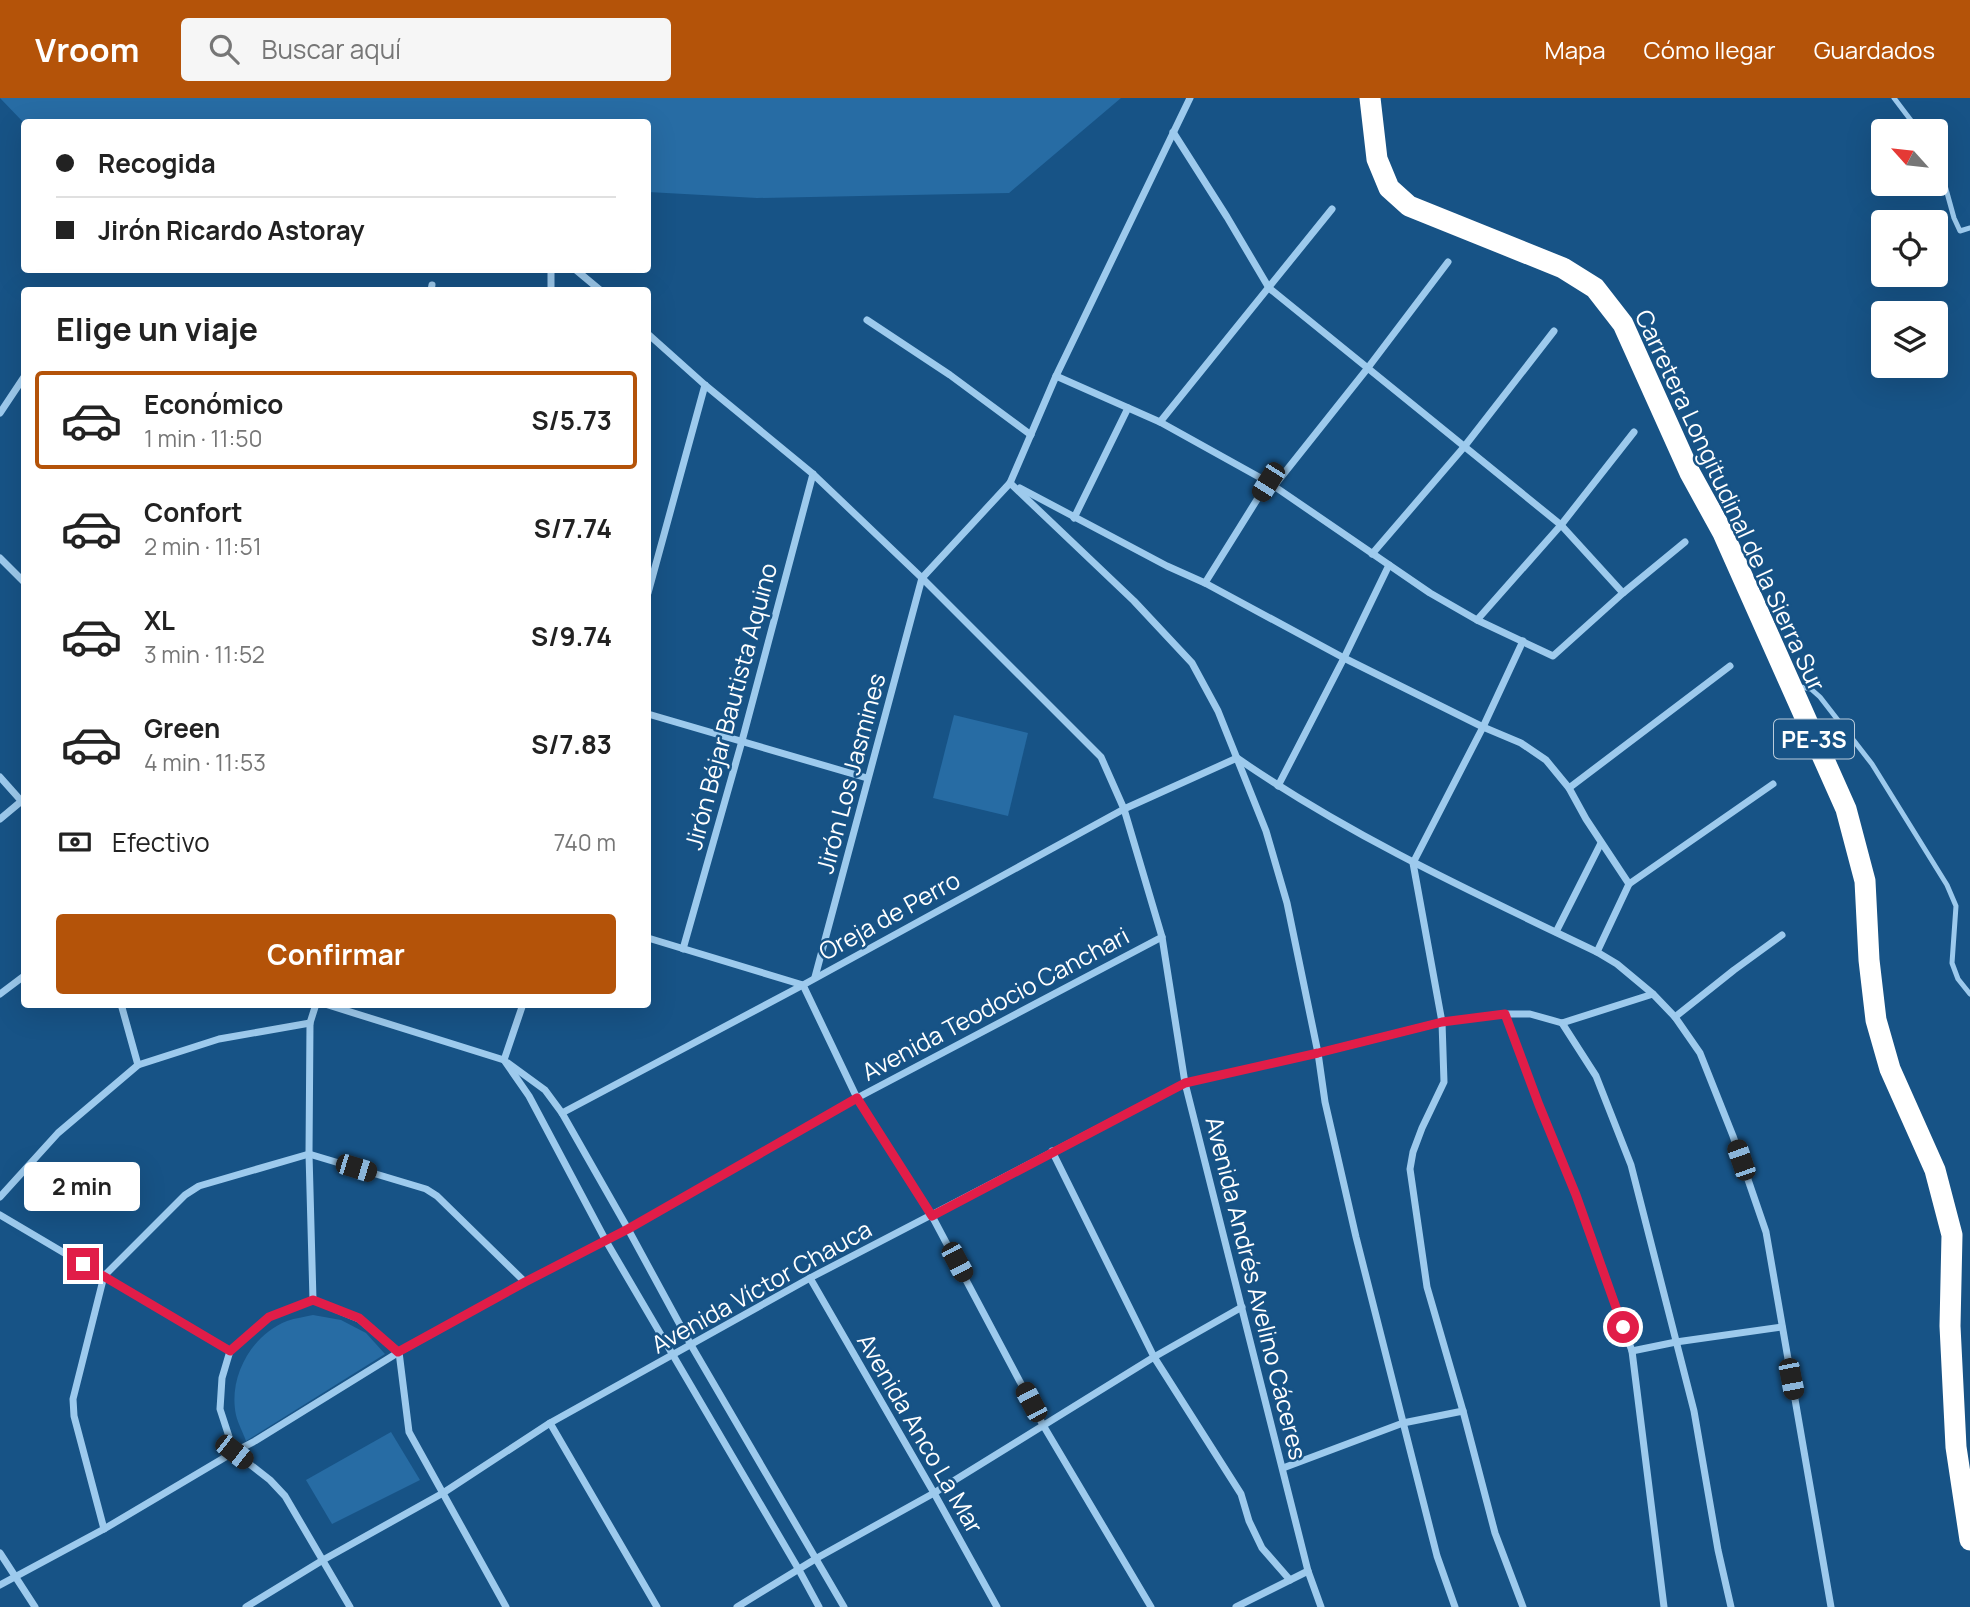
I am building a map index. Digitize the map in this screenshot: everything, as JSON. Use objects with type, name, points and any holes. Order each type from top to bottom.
[{"type":"highway","name":"Carretera Longitudinal de la Sierra Sur","points":[[1370,98],[1377,159],[1390,188],[1409,206],[1563,268],[1595,288],[1623,324],[1690,473],[1723,533],[1846,809],[1865,881],[1869,960],[1876,1020],[1891,1069],[1936,1170],[1952,1235],[1950,1326],[1956,1447],[1970,1540]]},
{"type":"street","points":[[922,578],[1010,483],[1056,376],[1190,98]]},
{"type":"street","points":[[1173,132],[1269,288],[1561,525],[1623,593]]},
{"type":"street","points":[[1160,422],[1332,209]]},
{"type":"street","points":[[1205,583],[1271,484],[1367,369],[1448,262]]},
{"type":"street","points":[[580,273],[596,287]]},
{"type":"street","points":[[867,320],[950,375],[1031,435]]},
{"type":"street","points":[[1372,554],[1464,447],[1555,331]]},
{"type":"street","name":"Avenida Andrés Avelino Cáceres","points":[[651,337],[705,386],[813,474],[922,578],[1101,757],[1124,809],[1162,937],[1185,1083],[1308,1571],[1321,1607]]},
{"type":"street","points":[[1056,376],[1160,422],[1271,484],[1430,593],[1477,620],[1553,656],[1685,542]]},
{"type":"street","points":[[0,413],[21,382]]},
{"type":"street","points":[[651,582],[705,386]]},
{"type":"street","points":[[1074,518],[1128,408]]},
{"type":"street","points":[[1477,620],[1561,525],[1634,432]]},
{"type":"street","name":"Jirón Béjar Bautista Aquino","points":[[683,949],[813,474]]},
{"type":"street","points":[[1010,483],[1344,658],[1521,743],[1546,760],[1569,788],[1629,884]]},
{"type":"street","points":[[1010,483],[1134,601],[1192,663],[1218,711],[1266,831],[1287,903],[1318,1053],[1325,1102],[1356,1237],[1437,1556],[1455,1607]]},
{"type":"street","points":[[0,558],[21,579]]},
{"type":"street","points":[[1278,786],[1389,565]]},
{"type":"street","name":"Jirón Los Jasmines","points":[[815,977],[922,578]]},
{"type":"street","points":[[1522,1607],[1495,1532],[1427,1287],[1410,1169],[1422,1128],[1444,1082],[1442,1022],[1413,863],[1523,642]]},
{"type":"street","points":[[1569,788],[1730,666]]},
{"type":"street","points":[[651,715],[867,778]]},
{"type":"street","points":[[1237,758],[1278,786],[1413,863],[1597,952],[1617,964],[1653,994],[1675,1017],[1700,1053],[1733,1136],[1766,1232],[1831,1607]]},
{"type":"street","name":"Oreja de Perro","points":[[562,1113],[1124,809],[1237,758]]},
{"type":"street","points":[[0,777],[21,798]]},
{"type":"street","points":[[1597,952],[1629,884],[1773,784]]},
{"type":"street","points":[[0,819],[21,803]]},
{"type":"street","points":[[1556,932],[1601,843]]},
{"type":"street","points":[[1675,1017],[1782,935]]},
{"type":"street","name":"Avenida Teodocio Canchari","points":[[0,1586],[267,1434],[398,1352],[628,1229],[857,1098],[1162,937]]},
{"type":"street","points":[[651,939],[803,985],[857,1098],[932,1216],[1043,1425],[1151,1607]]},
{"type":"street","points":[[0,994],[21,978]]},
{"type":"street","points":[[1653,994],[1562,1023],[1595,1076],[1631,1165],[1694,1411],[1718,1550],[1731,1607]]},
{"type":"street","points":[[122,1008],[138,1065]]},
{"type":"street","points":[[313,1300],[309,1154],[310,1023],[315,1008]]},
{"type":"street","points":[[338,1008],[504,1059],[545,1090],[562,1113],[691,1345],[844,1607]]},
{"type":"street","points":[[504,1059],[522,1008]]},
{"type":"street","points":[[1505,1014],[1576,1195],[1632,1351],[1664,1607]]},
{"type":"street","name":"Avenida Víctor Chauca","points":[[246,1607],[323,1560],[443,1493],[550,1423],[810,1278],[1185,1083],[1442,1022],[1505,1014],[1530,1014],[1562,1023]]},
{"type":"street","points":[[0,1197],[58,1133],[138,1065],[219,1039],[310,1023]]},
{"type":"street","points":[[504,1059],[528,1096],[606,1241],[819,1607]]},
{"type":"street","points":[[1052,1151],[1154,1357],[1241,1494],[1249,1521],[1262,1548],[1290,1580]]},
{"type":"street","points":[[104,1529],[74,1416],[73,1399],[104,1276],[185,1195],[200,1186],[309,1154],[426,1189],[437,1196],[525,1282]]},
{"type":"street","points":[[0,1214],[230,1351]]},
{"type":"street","name":"Avenida Anco La Mar","points":[[810,1278],[997,1607]]},
{"type":"street","points":[[350,1607],[285,1496],[270,1480],[234,1452],[219,1409],[222,1378],[230,1351],[269,1317],[313,1300],[359,1318],[398,1352],[409,1432],[506,1607]]},
{"type":"street","points":[[737,1607],[934,1493],[1154,1357],[1242,1307]]},
{"type":"street","points":[[1632,1351],[1782,1327]]},
{"type":"street","points":[[1283,1468],[1403,1423],[1463,1411]]},
{"type":"street","points":[[550,1423],[657,1607]]},
{"type":"street","points":[[0,1553],[35,1607]]},
{"type":"street","points":[[1236,1607],[1308,1571]]},
{"type":"lane","points":[[1894,98],[1910,119]]},
{"type":"lane","points":[[1948,195],[1960,231],[1970,228]]},
{"type":"lane","points":[[1790,685],[1811,689],[1821,698],[1872,764],[1947,885],[1956,906],[1952,963],[1958,979],[1970,994]]},
{"type":"shaded area","points":[[0,98],[1121,98],[1009,193],[757,198],[651,192],[651,119],[21,120]]},
{"type":"shaded area","points":[[954,715],[1028,733],[1008,816],[933,798]]},
{"type":"shaded area","points":[[313,1315],[341,1320],[366,1333],[385,1354],[246,1441],[234,1401],[239,1373],[245,1359],[263,1336],[274,1328],[290,1320]]},
{"type":"shaded area","points":[[391,1432],[420,1480],[332,1524],[306,1480]]},
{"type":"route","points":[[83,1264],[230,1351],[269,1317],[313,1300],[359,1318],[398,1352],[628,1229],[857,1098],[932,1216],[1185,1083],[1442,1022],[1505,1014],[1576,1195],[1623,1327]]}]
